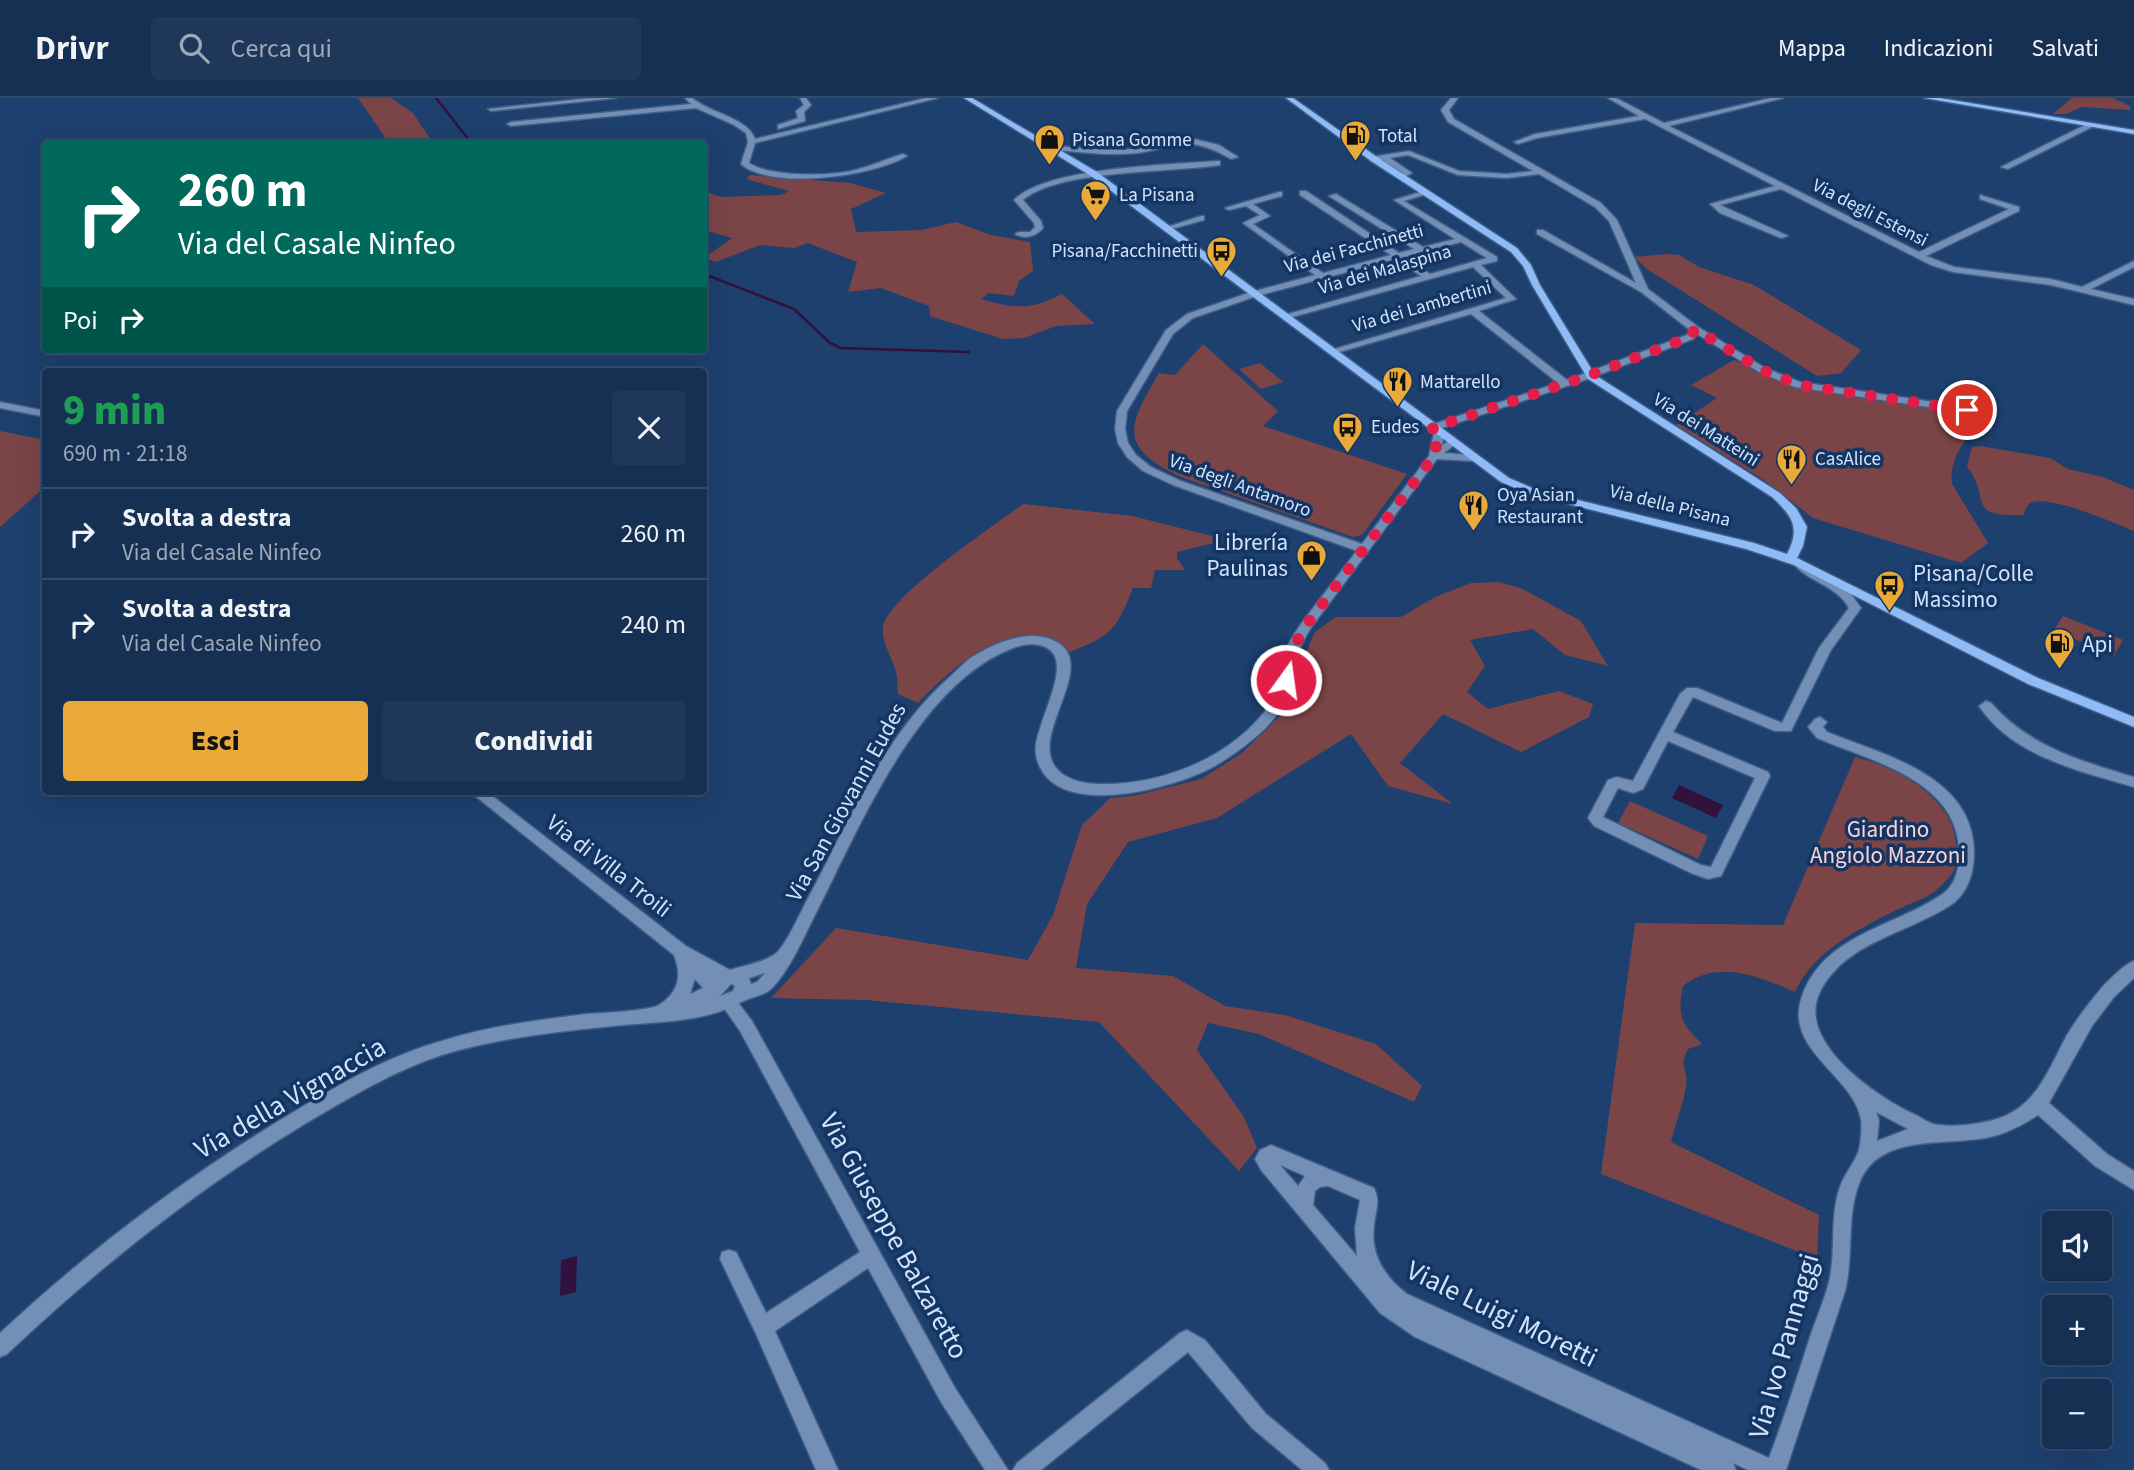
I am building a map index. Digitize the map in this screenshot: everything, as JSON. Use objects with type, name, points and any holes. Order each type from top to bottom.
[{"type":"main road","name":"Via della Pisana","points":[[967,98],[1094,174],[1505,481],[1528,490],[1794,561],[2032,681],[2134,722]]},
{"type":"main road","points":[[1289,98],[1519,256],[1589,374]]},
{"type":"main road","points":[[1927,98],[2134,132]]},
{"type":"main road","name":"Via dei Matteini","points":[[1589,374],[1607,389],[1785,502],[1796,515],[1801,527],[1794,561]]},
{"type":"street","points":[[491,109],[613,98]]},
{"type":"street","points":[[688,98],[697,106],[741,125],[749,132],[752,142],[745,165],[769,173],[847,173],[903,156]]},
{"type":"street","points":[[775,129],[802,119],[800,111],[808,105],[803,98]]},
{"type":"street","points":[[752,142],[935,98]]},
{"type":"street","points":[[1455,98],[1445,111],[1462,128],[1587,198],[1608,214],[1644,290]]},
{"type":"street","name":"Via degli Estensi","points":[[1611,98],[1662,127],[1918,256],[1947,267],[2084,289],[2134,302]]},
{"type":"street","points":[[1662,127],[1780,98]]},
{"type":"street","points":[[511,124],[697,106]]},
{"type":"street","points":[[1518,142],[1535,136],[1644,117]]},
{"type":"street","points":[[2005,167],[2092,125]]},
{"type":"street","points":[[1052,148],[1123,152],[1195,139],[1215,144],[1234,157]]},
{"type":"street","points":[[1378,158],[1412,153],[1450,171],[1470,174],[1512,176],[1539,172]]},
{"type":"street","points":[[1019,234],[1032,234],[1039,226],[1019,203],[1021,195],[1043,186],[1094,174],[1217,163]]},
{"type":"street","points":[[1782,187],[1714,204],[1723,211],[1784,236]]},
{"type":"street","points":[[1303,192],[1427,276]]},
{"type":"street","points":[[1424,192],[1398,200],[1463,239]]},
{"type":"street","points":[[1229,208],[1279,194]]},
{"type":"street","points":[[1333,196],[1420,250]]},
{"type":"street","points":[[1918,256],[2016,209],[1983,197]]},
{"type":"street","points":[[1247,203],[1266,216],[1248,221],[1248,224],[1321,276]]},
{"type":"street","points":[[1168,228],[1201,218]]},
{"type":"street","points":[[1540,232],[1644,290],[1695,329],[1762,370],[1798,385],[1967,410]]},
{"type":"street","name":"Via dei Facchinetti","points":[[1254,294],[1463,239]]},
{"type":"street","name":"Via dei Malaspina","points":[[1286,316],[1494,259],[1463,239]]},
{"type":"street","name":"Via dei Lambertini","points":[[1334,351],[1512,299],[1474,264]]},
{"type":"street","points":[[2084,289],[2134,264]]},
{"type":"street","name":"Via degli Antamoro","points":[[1254,294],[1190,316],[1170,332],[1122,411],[1120,429],[1123,443],[1132,457],[1157,475],[1364,550]]},
{"type":"street","points":[[1472,310],[1565,383]]},
{"type":"street","points":[[1436,430],[1690,337],[1695,329]]},
{"type":"street","points":[[0,405],[42,413]]},
{"type":"street","name":"Via San Giovanni Eudes","points":[[1434,456],[1436,430]]},
{"type":"street","name":"Via San Giovanni Eudes","points":[[727,995],[762,988],[785,957],[902,740],[939,693],[977,662],[1004,646],[1021,641],[1047,643],[1061,653],[1064,672],[1042,748],[1049,769],[1062,780],[1082,788],[1101,790],[1171,779],[1223,754],[1246,737],[1272,710],[1283,691],[1290,656],[1298,639],[1434,456],[1453,442]]},
{"type":"street","points":[[1434,456],[1472,457]]},
{"type":"street","points":[[1665,734],[1763,776],[1716,872],[1708,873],[1696,869],[1595,818],[1613,784],[1617,782],[1633,788],[1638,785],[1665,734],[1687,694],[1692,691],[1780,728],[1786,728],[1825,648],[1855,608],[1848,597],[1809,575],[1794,561]]},
{"type":"street","points":[[1986,706],[2001,726],[2024,741],[2060,757],[2134,782]]},
{"type":"street","points":[[1820,723],[1815,727],[1820,734],[1892,761],[1928,783],[1955,811],[1966,843],[1964,874],[1955,892],[1936,906],[1843,954],[1823,973],[1811,993],[1807,1011],[1814,1038],[1860,1094],[1870,1119],[1866,1159]]},
{"type":"street","name":"Via di Villa Troili","points":[[481,795],[680,951],[729,977]]},
{"type":"street","points":[[660,1014],[681,994],[688,979],[689,970],[680,951]]},
{"type":"street","name":"Via di Villa Troili","points":[[680,951],[698,974],[727,995]]},
{"type":"street","points":[[729,977],[766,967],[785,957]]},
{"type":"street","points":[[1860,1094],[1898,1117],[1941,1135],[1974,1133],[2014,1122],[2038,1104],[2090,1014],[2134,968]]},
{"type":"street","points":[[727,995],[743,982],[729,977]]},
{"type":"street","name":"Via della Vignaccia","points":[[0,1347],[81,1272],[186,1191],[246,1151],[383,1070],[429,1051],[471,1040],[691,1012],[727,995]]},
{"type":"street","name":"Via Giuseppe Balzaretto","points":[[727,995],[948,1395],[998,1470]]},
{"type":"street","points":[[2038,1104],[2094,1154],[2134,1181]]},
{"type":"street","name":"Via Ivo Pannaggi","points":[[1774,1470],[1838,1280],[1847,1193],[1855,1172],[1881,1147],[1903,1139],[1941,1135]]},
{"type":"street","name":"Viale Luigi Moretti","points":[[1725,1470],[1422,1329],[1387,1306],[1267,1164],[1264,1159],[1266,1156],[1281,1156],[1368,1195],[1370,1205],[1364,1227],[1366,1253],[1382,1285],[1400,1301],[1774,1470]]},
{"type":"street","points":[[1304,1205],[1304,1191],[1309,1183],[1317,1178],[1330,1177]]},
{"type":"street","points":[[1338,1246],[1352,1240],[1364,1227]]},
{"type":"street","points":[[763,1327],[872,1255]]},
{"type":"street","points":[[729,1259],[763,1327],[827,1470]]},
{"type":"street","points":[[1024,1470],[1187,1340],[1198,1347],[1259,1421],[1318,1470]]},
{"type":"green space","points":[[358,98],[391,98],[413,113],[431,140],[381,140],[385,137]]},
{"type":"green space","points":[[2072,98],[2113,98],[2130,106],[2130,110],[2082,107],[2066,114],[2053,114]]},
{"type":"green space","points":[[750,175],[850,183],[886,193],[851,209],[856,232],[922,230],[956,222],[991,235],[1030,242],[1033,271],[1019,281],[1014,296],[989,293],[981,299],[1004,305],[1023,306],[1041,303],[1062,294],[1095,324],[1056,326],[1024,338],[1003,339],[930,316],[929,306],[881,288],[848,292],[857,262],[808,243],[794,248],[760,245],[716,262],[707,259],[707,256],[732,238],[707,231],[707,192],[721,197],[781,195],[789,191],[746,179]]},
{"type":"green space","points":[[1679,255],[1699,267],[1754,285],[1861,350],[1841,373],[1817,376],[1647,269],[1634,257]]},
{"type":"green space","points":[[1203,344],[1278,411],[1263,426],[1407,474],[1362,535],[1353,537],[1181,477],[1146,456],[1134,434],[1135,421],[1148,391],[1159,373],[1175,375]]},
{"type":"green space","points":[[1734,360],[1798,388],[1878,398],[1971,416],[1981,425],[1968,437],[1955,459],[1952,484],[1988,543],[1961,563],[1813,518],[1764,480],[1676,425],[1717,398],[1691,385]]},
{"type":"green space","points":[[1260,363],[1283,382],[1261,389],[1239,369]]},
{"type":"green space","points":[[0,431],[42,439],[42,490],[0,527]]},
{"type":"green space","points":[[1980,446],[2050,458],[2068,469],[2103,477],[2134,490],[2134,531],[2084,511],[2043,501],[2031,503],[2023,515],[1993,513],[1982,504],[1974,478],[1967,467],[1972,447]]},
{"type":"green space","points":[[1023,504],[1132,516],[1220,538],[1214,543],[1177,552],[1177,558],[1185,570],[1155,570],[1151,588],[1133,588],[1117,622],[1096,641],[1070,652],[1049,640],[1029,636],[1008,639],[968,658],[918,703],[898,694],[896,672],[883,633],[889,614],[922,580]]},
{"type":"green space","points":[[1499,582],[1523,589],[1581,621],[1608,666],[1565,655],[1533,629],[1470,640],[1485,666],[1467,692],[1488,709],[1559,691],[1593,704],[1589,717],[1521,752],[1443,714],[1400,763],[1453,804],[1388,786],[1351,734],[1217,818],[1128,842],[1087,904],[1076,968],[1173,976],[1225,1006],[1285,1015],[1376,1044],[1422,1086],[1414,1102],[1259,1034],[1208,1023],[1197,1050],[1244,1117],[1257,1148],[1239,1171],[1099,1022],[866,1000],[771,998],[836,928],[1028,960],[1053,915],[1082,825],[1110,798],[1133,796],[1201,779],[1242,753],[1288,708],[1315,632],[1336,617],[1401,617],[1435,597],[1471,583]]},
{"type":"green space","points":[[2063,616],[2123,640],[2114,656],[2054,630]]},
{"type":"green space","name":"Giardino Angiolo Mazzoni","points":[[1855,757],[1904,776],[1926,792],[1944,811],[1956,840],[1957,858],[1952,874],[1931,894],[1840,941],[1814,964],[1795,992],[1752,976],[1710,973],[1683,986],[1680,1004],[1685,1025],[1702,1044],[1688,1049],[1685,1055],[1686,1087],[1671,1142],[1819,1215],[1817,1259],[1601,1174],[1635,923],[1783,925]]},
{"type":"green space","points":[[1630,801],[1708,836],[1698,859],[1618,823]]},
{"type":"shaded area","points":[[1679,785],[1723,805],[1716,818],[1672,798]]},
{"type":"shaded area","points":[[577,1256],[576,1292],[560,1296],[561,1260]]},
{"type":"waterway","points":[[436,98],[469,140]]},
{"type":"waterway","points":[[707,275],[794,309],[830,343],[841,348],[969,352]]},
{"type":"place","name":"Total","points":[[1355,163]]},
{"type":"place","name":"Pisana Gomme","points":[[1049,167]]},
{"type":"place","name":"La Pisana","points":[[1096,222]]},
{"type":"place","name":"Pisana/Facchinetti","points":[[1221,278]]},
{"type":"place","name":"Mattarello","points":[[1397,409]]},
{"type":"place","name":"Eudes","points":[[1348,454]]},
{"type":"place","name":"CasAlice","points":[[1792,486]]},
{"type":"place","name":"Oya Asian Restaurant","points":[[1474,533]]},
{"type":"place","name":"Librería Paulinas","points":[[1311,582]]},
{"type":"place","name":"Pisana/Colle Massimo","points":[[1890,613]]},
{"type":"place","name":"Api","points":[[2059,671]]},
{"type":"route","points":[[1286,680],[1291,652],[1305,627],[1434,456],[1439,433],[1432,428],[1582,378],[1690,337],[1695,329],[1781,380],[1798,385],[1967,410]]}]
